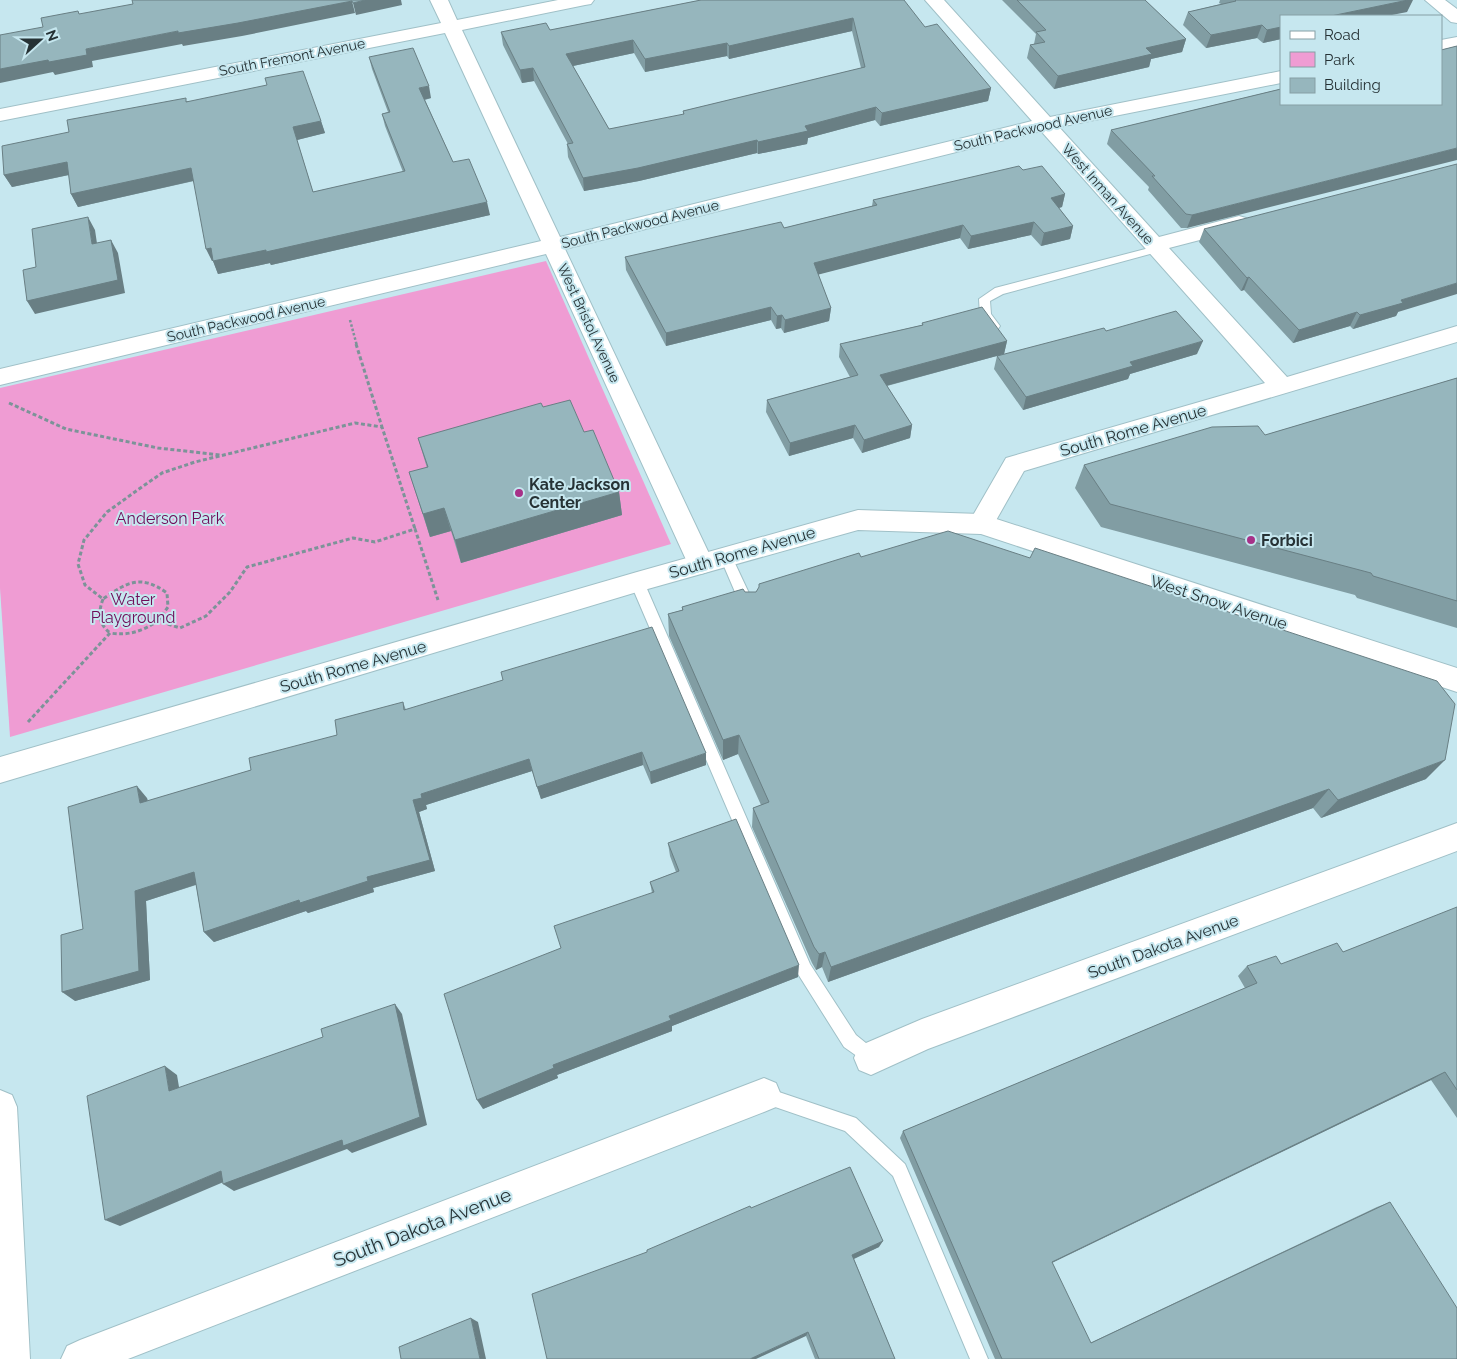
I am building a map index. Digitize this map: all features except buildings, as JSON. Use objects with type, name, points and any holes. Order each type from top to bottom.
[{"type":"street","name":"West Bristol Avenue","points":[[439,0],[553,245],[713,560]]},
{"type":"street","name":"South Fremont Avenue","points":[[0,115],[585,0]]},
{"type":"street","name":"West Inman Avenue","points":[[934,0],[1282,387]]},
{"type":"street","points":[[1434,0],[1457,18]]},
{"type":"street","points":[[1442,45],[1457,42]]},
{"type":"street","name":"South Packwood Avenue","points":[[0,377],[553,245],[1045,124],[1280,77]]},
{"type":"street","points":[[1156,247],[1256,218]]},
{"type":"street","name":"South Rome Avenue","points":[[0,770],[637,582],[858,520],[981,524],[1015,464],[1457,334]]},
{"type":"street","name":"West Snow Avenue","points":[[981,524],[1457,680]]},
{"type":"street","name":"South Dakota Avenue","points":[[871,1058],[932,1032],[1457,837]]},
{"type":"street","name":"South Dakota Avenue","points":[[80,1359],[764,1095]]},
{"type":"street","points":[[0,1107],[11,1359]]},
{"type":"lane","points":[[997,331],[986,315],[984,299],[999,291],[1156,247]]},
{"type":"lane","points":[[713,560],[750,608]]},
{"type":"lane","points":[[637,582],[804,969],[850,1041],[871,1058]]},
{"type":"lane","points":[[764,1095],[850,1124],[899,1170],[978,1359]]},
{"type":"path","points":[[350,312],[352,332],[438,600]]},
{"type":"path","points":[[6,402],[66,429],[158,448],[223,455]]},
{"type":"path","points":[[103,599],[85,585],[78,564],[84,540],[107,512],[162,473],[195,462],[355,423],[382,427]]},
{"type":"path","points":[[158,622],[180,628],[206,616],[230,592],[248,567],[353,538],[375,542],[415,529]]},
{"type":"path","points":[[136,580],[157,584],[167,592],[168,607],[158,622],[143,632],[124,636],[110,633],[101,626],[98,612],[103,599],[122,585],[136,580]]},
{"type":"path","points":[[28,722],[110,633]]},
{"type":"green space","name":"Anderson Park","points":[[546,261],[671,544],[10,737],[0,588],[0,388]]},
{"type":"place","name":"Kate Jackson Center","points":[[519,493]]},
{"type":"place","name":"Forbici","points":[[1251,540]]},
{"type":"park label","name":"Water Playground","points":[[133,608]]}]
